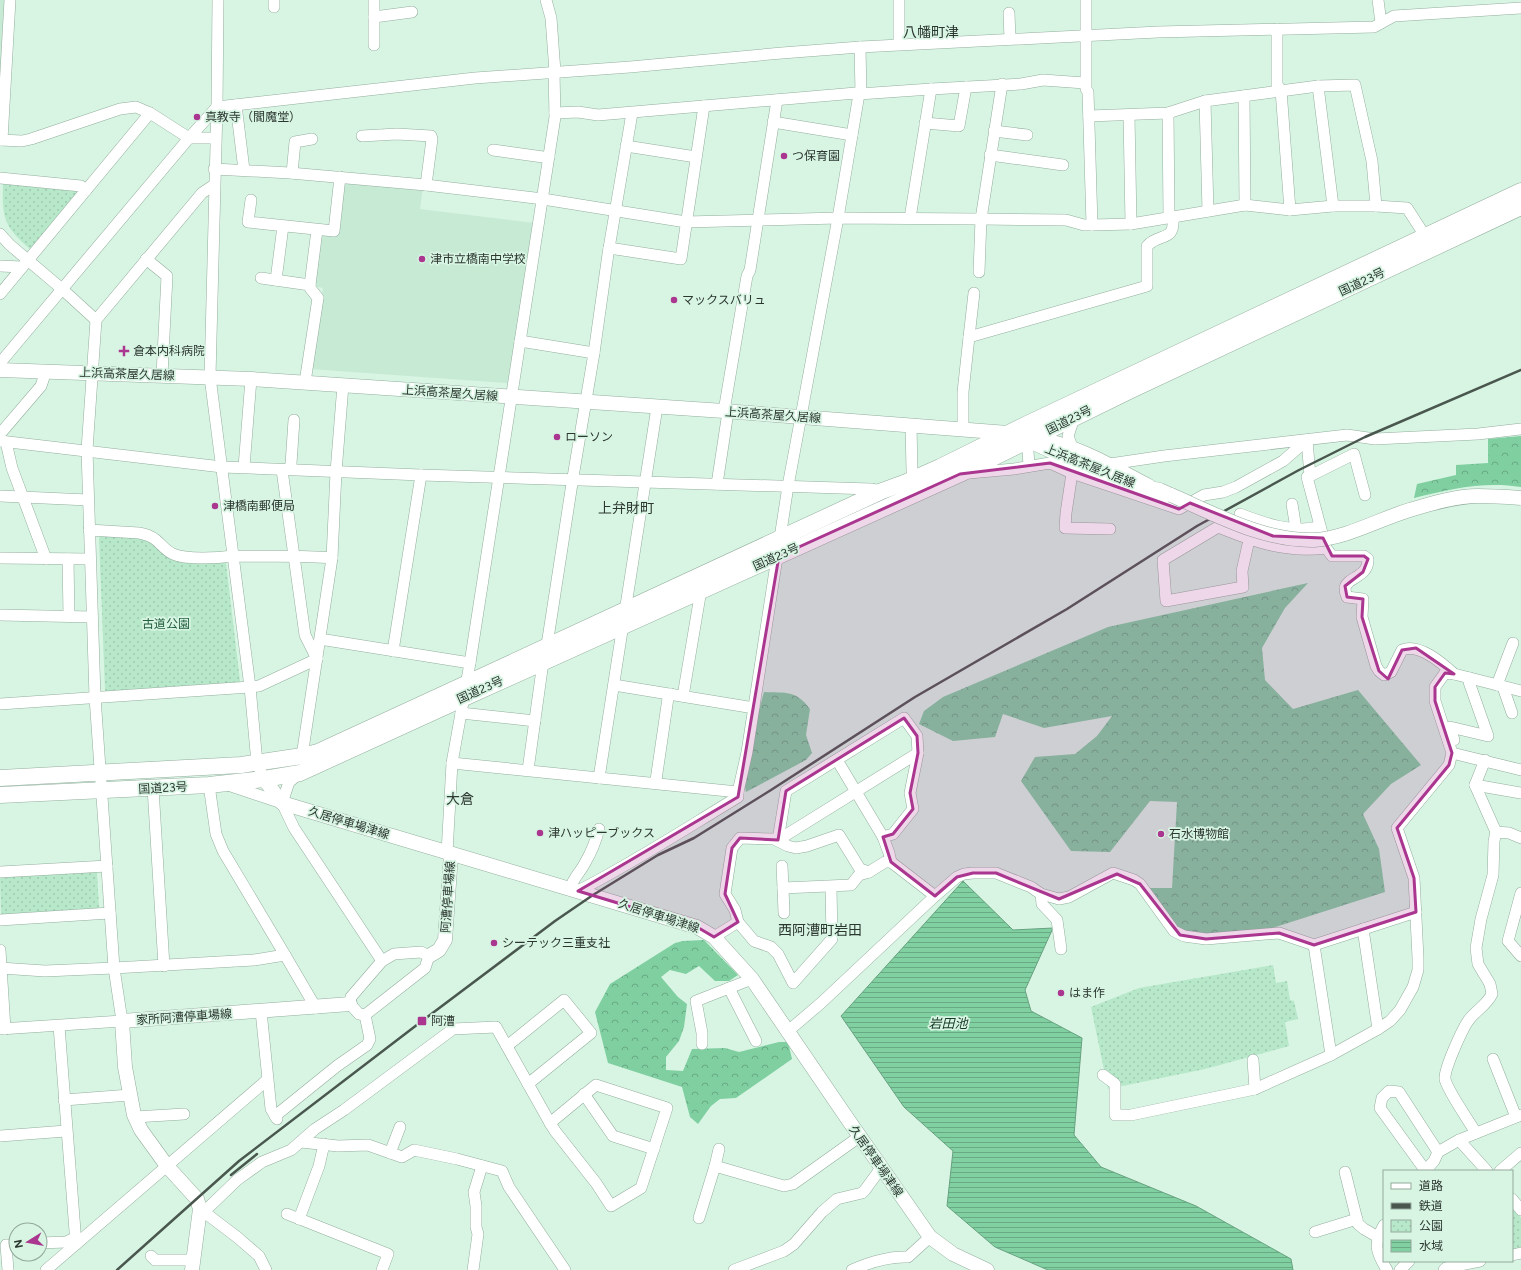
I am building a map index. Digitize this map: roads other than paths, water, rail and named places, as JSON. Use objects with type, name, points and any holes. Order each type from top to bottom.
[{"type":"highway","name":"国道23号","points":[[0,778],[257,764],[318,752],[464,698],[547,645],[624,619],[701,590],[960,474],[1429,243],[1521,191]]},
{"type":"highway","name":"国道23号","points":[[0,795],[225,784],[300,773],[544,662],[781,538],[882,491],[914,479],[1027,424],[1429,243],[1521,207]]},
{"type":"main road","name":"上浜高茶屋久居線","points":[[0,370],[210,377],[305,382],[1008,433],[1102,474],[1133,485],[1165,492],[1249,528],[1273,536],[1303,540],[1316,540],[1333,537],[1412,509],[1459,498],[1477,496],[1521,498]]},
{"type":"main road","points":[[264,779],[282,803]]},
{"type":"main road","name":"久居停車場津線","points":[[282,803],[697,927],[714,937],[752,979],[930,1237],[953,1254],[987,1270]]},
{"type":"main road","name":"阿漕停車場線","points":[[429,956],[439,950],[445,940],[449,853]]},
{"type":"main road","name":"家所阿漕停車場線","points":[[200,1209],[197,1199],[167,1166],[141,1130],[135,1117],[125,1067],[122,1021],[316,1008],[350,1004]]},
{"type":"main road","points":[[192,1265],[200,1209]]},
{"type":"street","points":[[10,0],[1,140],[22,141],[31,139],[126,108],[136,107],[150,113],[189,138],[215,138]]},
{"type":"street","points":[[218,0],[217,107],[214,169],[210,377],[250,687],[257,764],[264,779]]},
{"type":"street","points":[[374,0],[374,44]]},
{"type":"street","points":[[449,853],[452,763],[470,663],[543,199],[555,113],[551,18],[546,0]]},
{"type":"street","points":[[899,0],[899,44]]},
{"type":"street","points":[[1086,0],[1085,35],[1092,225]]},
{"type":"street","points":[[1378,0],[1381,23]]},
{"type":"street","points":[[0,363],[189,138],[217,107],[475,78],[630,67],[899,44],[1085,35],[1374,27],[1394,16],[1521,8]]},
{"type":"street","points":[[374,17],[412,12]]},
{"type":"street","points":[[1009,12],[1010,39]]},
{"type":"street","points":[[1277,29],[1277,85],[1281,90],[1290,210]]},
{"type":"street","points":[[599,829],[595,843],[586,863],[573,879],[574,890],[624,867],[738,797],[747,752],[788,486],[860,94],[860,47]]},
{"type":"street","points":[[555,113],[578,112],[598,115],[632,113],[856,93],[860,94],[930,88],[1021,84],[1042,80],[1087,89]]},
{"type":"street","points":[[979,272],[981,218],[1002,84]]},
{"type":"street","points":[[1089,116],[1168,113],[1205,101],[1318,86],[1355,85],[1372,161],[1376,206]]},
{"type":"street","points":[[1318,86],[1333,206]]},
{"type":"street","points":[[925,123],[959,126],[966,87]]},
{"type":"street","points":[[910,218],[930,88]]},
{"type":"street","points":[[1244,96],[1245,205]]},
{"type":"street","points":[[717,484],[726,412],[747,276],[750,270],[777,100]]},
{"type":"street","points":[[1205,101],[1208,211]]},
{"type":"street","points":[[236,105],[244,170]]},
{"type":"street","points":[[609,248],[681,259],[704,106]]},
{"type":"street","points":[[0,294],[150,113]]},
{"type":"street","points":[[547,645],[594,353],[609,248],[632,113]]},
{"type":"street","points":[[969,337],[1147,286],[1147,246],[1172,232],[1173,227],[1171,217],[1168,113]]},
{"type":"street","points":[[1128,115],[1131,224]]},
{"type":"street","points":[[773,122],[852,135]]},
{"type":"street","points":[[994,131],[1027,135]]},
{"type":"street","points":[[362,136],[397,134],[431,136],[432,139],[426,185]]},
{"type":"street","points":[[292,173],[295,142],[312,139]]},
{"type":"street","points":[[626,146],[696,157]]},
{"type":"street","points":[[493,150],[549,157]]},
{"type":"street","points":[[990,154],[1063,165]]},
{"type":"street","points":[[214,169],[292,173],[426,185],[543,199],[686,222],[838,218],[981,218],[1066,220],[1084,225],[1092,225],[1131,224],[1245,205],[1290,210],[1333,206],[1376,206],[1407,208],[1429,243]]},
{"type":"street","points":[[251,200],[248,222],[334,231],[340,177]]},
{"type":"street","points":[[0,178],[81,186],[86,190]]},
{"type":"street","points":[[0,950],[3,1029],[122,1021],[114,968],[95,697],[92,617],[87,450],[96,320],[202,193],[214,185]]},
{"type":"street","points":[[276,280],[283,226]]},
{"type":"street","points":[[305,382],[318,298],[310,288],[317,230]]},
{"type":"street","points":[[0,234],[25,264],[62,289],[96,320]]},
{"type":"street","points":[[146,259],[167,276],[162,376]]},
{"type":"street","points":[[0,266],[25,264]]},
{"type":"street","points":[[261,278],[310,285]]},
{"type":"street","points":[[963,430],[964,392],[974,293]]},
{"type":"street","points":[[520,341],[594,353]]},
{"type":"street","points":[[2,439],[41,386],[46,371]]},
{"type":"street","points":[[244,467],[251,379]]},
{"type":"street","points":[[302,756],[332,558],[336,472],[343,385]]},
{"type":"street","points":[[599,778],[657,407]]},
{"type":"street","points":[[1072,447],[1068,436],[1074,418]]},
{"type":"street","points":[[294,420],[291,464],[286,470],[294,556],[305,635],[317,659]]},
{"type":"street","points":[[1027,424],[1029,466]]},
{"type":"street","points":[[911,425],[912,471],[914,479]]},
{"type":"street","points":[[1110,464],[1164,456],[1347,435],[1376,439],[1478,434],[1521,429]]},
{"type":"street","points":[[2,439],[222,467],[499,478],[871,489],[882,491]]},
{"type":"street","points":[[2,439],[46,559]]},
{"type":"street","points":[[1027,440],[1050,439],[1072,447],[1110,464],[1165,492]]},
{"type":"street","points":[[960,474],[1050,464],[1072,473],[1180,509],[1204,495],[1222,492],[1246,482],[1283,462],[1307,440]]},
{"type":"street","points":[[1307,440],[1310,476]]},
{"type":"street","points":[[1365,495],[1354,454],[1307,477],[1326,548],[1332,556],[1364,556],[1368,559],[1368,566],[1363,572],[1347,584],[1345,588],[1347,597],[1363,599],[1362,617],[1376,666],[1384,675],[1388,674],[1393,669],[1402,650],[1416,648],[1441,662],[1454,674]]},
{"type":"street","points":[[1072,473],[1065,528],[1110,529]]},
{"type":"street","points":[[393,650],[421,475]]},
{"type":"street","points":[[0,496],[88,500]]},
{"type":"street","points":[[1292,504],[1296,529]]},
{"type":"street","points":[[1240,514],[1284,528],[1296,529],[1320,527]]},
{"type":"street","points":[[1249,540],[1242,571],[1243,588],[1166,601],[1163,560],[1218,527],[1268,546],[1305,550],[1326,548]]},
{"type":"street","points":[[89,530],[139,533],[147,535],[156,540],[165,549],[173,554],[184,557],[300,555],[332,558]]},
{"type":"street","points":[[0,558],[90,560]]},
{"type":"street","points":[[68,559],[69,616]]},
{"type":"street","points":[[683,696],[701,590]]},
{"type":"street","points":[[0,615],[92,617]]},
{"type":"street","points":[[320,640],[470,663]]},
{"type":"street","points":[[1512,712],[1500,686],[1513,643]]},
{"type":"street","points":[[0,704],[259,686],[317,659]]},
{"type":"street","points":[[528,770],[544,662]]},
{"type":"street","points":[[1454,750],[1435,701],[1435,687],[1445,673],[1521,691]]},
{"type":"street","points":[[1103,1075],[1115,1084],[1115,1115],[1131,1115],[1255,1090],[1331,1055],[1390,1021],[1400,1010],[1413,987],[1418,970],[1414,878],[1397,828],[1449,765],[1454,750],[1450,727],[1488,736],[1469,682],[1470,678]]},
{"type":"street","points":[[614,685],[748,707],[754,706]]},
{"type":"street","points":[[653,783],[656,780],[668,698],[671,694]]},
{"type":"street","points":[[464,698],[535,722]]},
{"type":"street","points":[[778,840],[786,791],[904,718],[917,736],[918,753],[910,793],[913,809],[893,834],[883,837]]},
{"type":"street","points":[[1454,750],[1521,770]]},
{"type":"street","points":[[778,840],[918,753]]},
{"type":"street","points":[[837,760],[883,837],[891,862]]},
{"type":"street","points":[[1476,1133],[1448,1086],[1445,1074],[1464,1027],[1470,1017],[1488,1000],[1492,994],[1490,984],[1478,964],[1476,948],[1481,919],[1493,875],[1494,841],[1496,832],[1475,785],[1485,760]]},
{"type":"street","points":[[452,763],[738,792]]},
{"type":"street","points":[[300,773],[289,782],[282,803],[294,828],[382,961]]},
{"type":"street","points":[[225,784],[282,803]]},
{"type":"street","points":[[209,785],[216,834],[223,851],[316,1008]]},
{"type":"street","points":[[1475,785],[1521,793]]},
{"type":"street","points":[[153,788],[164,966]]},
{"type":"street","points":[[1496,832],[1509,833],[1521,838]]},
{"type":"street","points":[[831,887],[832,939],[793,983],[778,954],[771,947],[754,941],[738,922],[735,910],[725,894],[732,848],[740,838],[774,838],[788,846],[802,848],[839,835],[860,869],[869,872]]},
{"type":"street","points":[[783,888],[850,885],[859,875],[869,872],[885,862],[891,862],[935,896]]},
{"type":"street","points":[[0,872],[107,866]]},
{"type":"street","points":[[782,866],[784,914]]},
{"type":"street","points":[[788,1032],[935,896],[957,877],[973,872],[996,873],[1031,887],[1041,894],[1059,899],[1069,897],[1109,875],[1117,874],[1134,880],[1140,884],[1174,931],[1180,935],[1206,939],[1278,933],[1314,945],[1416,912]]},
{"type":"street","points":[[1041,894],[1042,904],[1056,920],[1061,950]]},
{"type":"street","points":[[1521,894],[1508,941],[1521,956]]},
{"type":"street","points":[[0,920],[110,913]]},
{"type":"street","points":[[714,937],[738,922]]},
{"type":"street","points":[[1364,929],[1378,1029]]},
{"type":"street","points":[[1314,945],[1331,1055]]},
{"type":"street","points":[[421,952],[429,956],[425,968],[365,1015],[359,1014],[350,1004],[351,997],[382,961],[394,954],[421,952]]},
{"type":"street","points":[[1,968],[45,971],[164,966],[254,960],[285,955]]},
{"type":"street","points":[[702,1044],[702,1033],[696,1000],[752,979]]},
{"type":"street","points":[[729,988],[756,1041]]},
{"type":"street","points":[[507,1046],[564,1000],[591,1033],[528,1084]]},
{"type":"street","points":[[261,1012],[271,1109],[276,1117],[337,1066],[367,1045],[370,1039],[365,1015]]},
{"type":"street","points":[[59,1026],[75,1241]]},
{"type":"street","points":[[200,1209],[208,1208],[237,1180],[262,1162],[291,1150],[302,1142],[314,1129],[344,1110],[453,1029],[496,1027],[550,1123],[555,1131],[596,1183],[611,1206],[641,1188],[667,1108],[596,1085],[550,1123]]},
{"type":"street","points":[[1438,1152],[1399,1092],[1389,1091],[1382,1098],[1380,1108],[1425,1170],[1434,1161],[1438,1152],[1459,1140],[1518,1116],[1493,1059]]},
{"type":"street","points":[[1253,1060],[1255,1090]]},
{"type":"street","points":[[46,1270],[75,1241],[167,1166],[267,1080]]},
{"type":"street","points":[[584,1094],[613,1136],[654,1149]]},
{"type":"street","points":[[64,1100],[130,1095]]},
{"type":"street","points":[[135,1117],[184,1114]]},
{"type":"street","points":[[390,1153],[400,1127]]},
{"type":"street","points":[[0,1136],[66,1131]]},
{"type":"street","points":[[714,1166],[784,1186],[793,1184],[859,1136]]},
{"type":"street","points":[[1459,1140],[1486,1170]]},
{"type":"street","points":[[302,1142],[338,1146],[368,1145],[402,1157],[414,1150],[502,1171],[509,1187],[565,1270]]},
{"type":"street","points":[[299,1219],[319,1166],[324,1144]]},
{"type":"street","points":[[699,1218],[719,1149]]},
{"type":"street","points":[[1501,1170],[1521,1153]]},
{"type":"street","points":[[473,1270],[478,1234],[476,1227],[474,1192],[482,1166]]},
{"type":"street","points":[[734,1270],[784,1251],[794,1244],[822,1212],[837,1199],[862,1193],[866,1190],[881,1168]]},
{"type":"street","points":[[1345,1172],[1357,1219],[1361,1227],[1378,1238]]},
{"type":"street","points":[[200,1209],[259,1256],[266,1270]]},
{"type":"street","points":[[287,1214],[388,1254],[382,1270]]},
{"type":"street","points":[[1315,1232],[1357,1219]]},
{"type":"street","points":[[1383,1227],[1377,1244],[1378,1256],[1386,1270]]},
{"type":"street","points":[[852,1270],[894,1256],[908,1257],[930,1237]]},
{"type":"street","points":[[48,1243],[75,1241]]},
{"type":"street","points":[[8,1245],[6,1245],[8,1270]]},
{"type":"street","points":[[151,1256],[155,1260],[192,1265]]},
{"type":"street","points":[[1400,1270],[1408,1262]]},
{"type":"street","points":[[1444,1270],[1446,1268],[1473,1262]]},
{"type":"water","name":"岩田池","points":[[963,881],[1013,930],[1053,928],[1025,990],[1031,1011],[1082,1038],[1074,1135],[1101,1167],[1196,1206],[1291,1259],[1293,1270],[1048,1270],[995,1247],[947,1206],[953,1151],[904,1107],[841,1016]]},
{"type":"railway","points":[[117,1270],[239,1161],[555,921],[593,895],[658,855],[694,838],[915,697],[1067,609],[1197,526],[1299,470],[1365,437],[1521,370]]},
{"type":"railway","points":[[231,1175],[257,1154]]},
{"type":"place","name":"真教寺（閻魔堂）","points":[[197,117]]},
{"type":"place","name":"つ保育園","points":[[784,156]]},
{"type":"place","name":"津市立橋南中学校","points":[[422,259]]},
{"type":"place","name":"マックスバリュ","points":[[674,300]]},
{"type":"place","name":"倉本内科病院","points":[[124,351]]},
{"type":"place","name":"ローソン","points":[[557,437]]},
{"type":"place","name":"津橋南郵便局","points":[[215,506]]},
{"type":"place","name":"津ハッピーブックス","points":[[540,833]]},
{"type":"place","name":"石水博物館","points":[[1161,834]]},
{"type":"place","name":"シーテック三重支社","points":[[494,943]]},
{"type":"place","name":"はま作","points":[[1061,993]]},
{"type":"place","name":"阿漕","points":[[422,1021]]},
{"type":"district","name":"八幡町津","points":[[931,32]]},
{"type":"district","name":"上弁財町","points":[[626,508]]},
{"type":"district","name":"大倉","points":[[460,799]]},
{"type":"district","name":"西阿漕町岩田","points":[[820,930]]},
{"type":"park label","name":"古道公園","points":[[166,624]]}]
